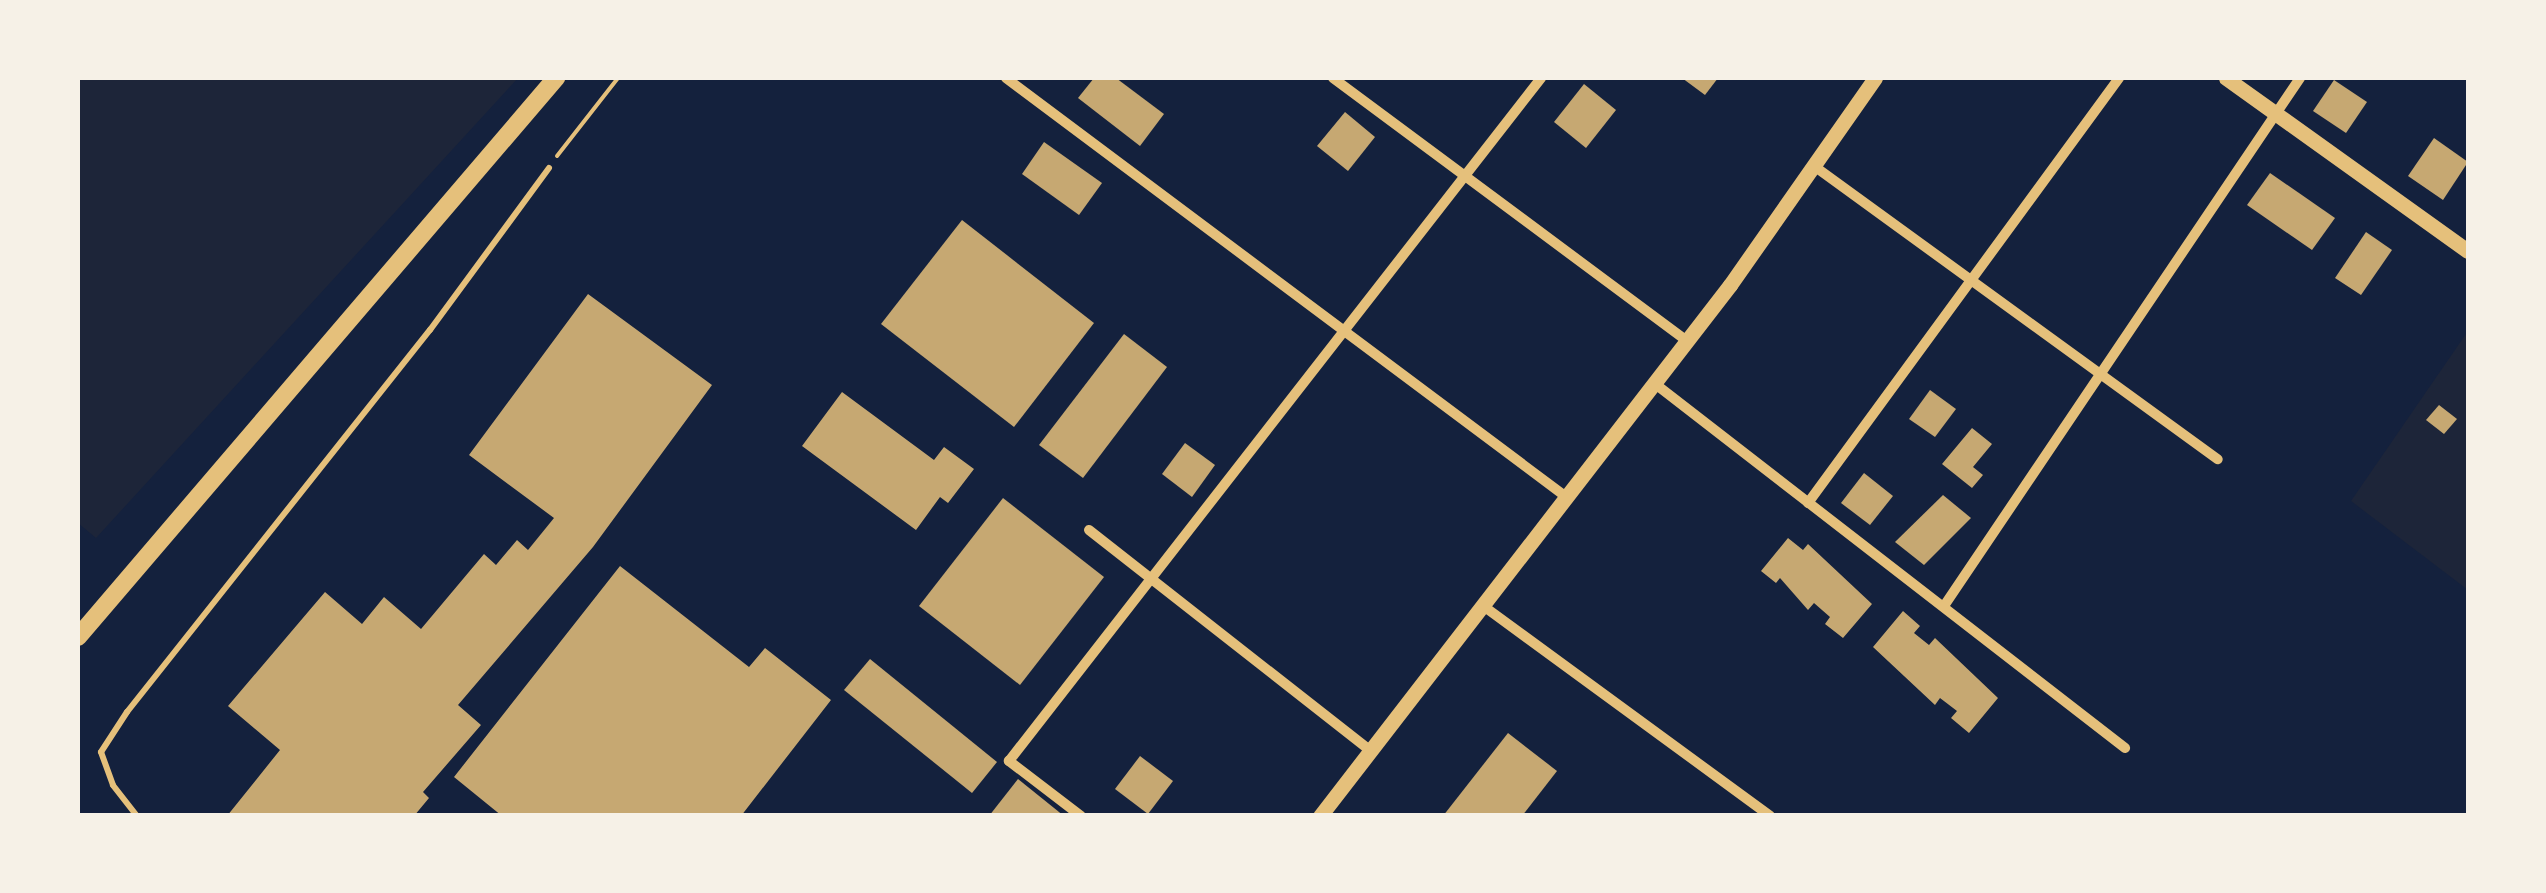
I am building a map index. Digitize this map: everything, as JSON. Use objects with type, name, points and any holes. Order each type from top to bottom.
[{"type":"main road","points":[[78,637],[556,78]]},
{"type":"street","points":[[1006,78],[1566,496]]},
{"type":"street","points":[[1333,78],[1687,341]]},
{"type":"street","points":[[1081,816],[1009,760],[1541,78]]},
{"type":"street","points":[[1808,503],[2119,78]]},
{"type":"street","points":[[2226,78],[2468,251]]},
{"type":"street","points":[[1944,606],[2273,110],[2300,78]]},
{"type":"street","points":[[1320,816],[1687,341],[1814,166],[1868,80]]},
{"type":"street","points":[[1814,166],[2218,459]]},
{"type":"street","points":[[1654,383],[2125,748]]},
{"type":"street","points":[[1089,530],[1370,750]]},
{"type":"street","points":[[1482,605],[1770,816]]},
{"type":"lane","points":[[137,816],[113,785],[101,752],[126,712],[430,330],[548,168]]},
{"type":"path","points":[[548,168],[618,78]]},
{"type":"shaded area","points":[[78,78],[518,78],[96,538],[78,523]]},
{"type":"shaded area","points":[[2468,331],[2468,590],[2351,501]]},
{"type":"building","points":[[1094,78],[1116,78],[1164,114],[1140,146],[1078,98]]},
{"type":"building","points":[[1682,78],[1718,78],[1705,95]]},
{"type":"building","points":[[2334,80],[2367,102],[2346,133],[2313,111]]},
{"type":"building","points":[[1584,84],[1616,110],[1586,148],[1554,122]]},
{"type":"building","points":[[1345,112],[1375,137],[1348,171],[1317,146]]},
{"type":"building","points":[[2434,138],[2468,162],[2443,200],[2408,176]]},
{"type":"building","points":[[1044,142],[1102,183],[1079,215],[1022,174]]},
{"type":"building","points":[[2270,173],[2335,218],[2312,250],[2247,205]]},
{"type":"building","points":[[962,220],[1094,323],[1014,427],[881,324]]},
{"type":"building","points":[[2366,232],[2392,250],[2361,295],[2335,278]]},
{"type":"building","points":[[588,294],[712,385],[593,547],[458,705],[481,725],[423,792],[429,798],[414,816],[227,816],[280,750],[228,706],[325,592],[362,624],[384,597],[421,629],[484,554],[496,565],[517,540],[528,550],[554,518],[469,455]]},
{"type":"building","points":[[1124,334],[1167,367],[1083,478],[1039,445]]},
{"type":"building","points":[[1930,390],[1956,409],[1935,437],[1909,419]]},
{"type":"building","points":[[842,392],[934,460],[944,447],[974,469],[948,503],[940,497],[916,530],[802,446]]},
{"type":"building","points":[[2439,405],[2457,419],[2444,434],[2426,420]]},
{"type":"building","points":[[1972,428],[1992,444],[1973,467],[1983,475],[1972,488],[1942,464]]},
{"type":"building","points":[[1185,443],[1215,465],[1192,497],[1162,474]]},
{"type":"building","points":[[1864,473],[1893,496],[1870,525],[1841,503]]},
{"type":"building","points":[[1943,495],[1971,518],[1924,565],[1895,542]]},
{"type":"building","points":[[1003,498],[1104,577],[1020,685],[919,606]]},
{"type":"building","points":[[1788,538],[1803,550],[1808,544],[1872,604],[1843,638],[1825,624],[1830,617],[1814,603],[1808,610],[1780,578],[1776,583],[1761,571]]},
{"type":"building","points":[[620,566],[749,667],[765,648],[831,700],[741,816],[502,816],[454,777]]},
{"type":"building","points":[[1903,611],[1920,626],[1914,633],[1929,645],[1935,638],[1998,698],[1969,733],[1951,718],[1957,711],[1940,698],[1935,705],[1873,647]]},
{"type":"building","points":[[870,659],[997,762],[972,793],[844,690]]},
{"type":"building","points":[[1508,733],[1557,771],[1522,816],[1443,816]]},
{"type":"building","points":[[1140,756],[1173,781],[1148,814],[1115,789]]},
{"type":"building","points":[[1018,779],[1064,816],[989,816]]}]
